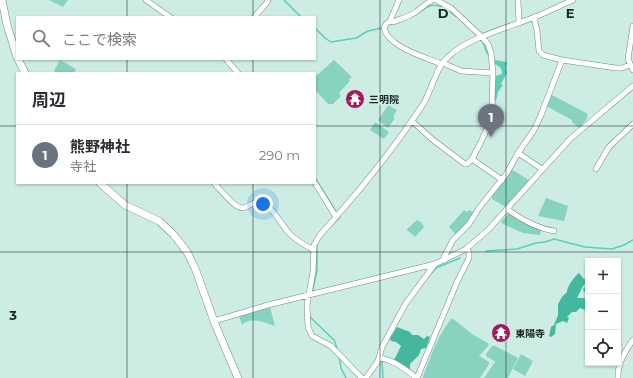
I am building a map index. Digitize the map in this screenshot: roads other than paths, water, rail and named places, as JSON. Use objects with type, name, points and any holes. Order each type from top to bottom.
[{"type":"street","points":[[2,0],[7,25],[16,55]]},
{"type":"street","points":[[146,0],[169,16]]},
{"type":"street","points":[[255,16],[268,0]]},
{"type":"street","points":[[399,0],[390,21],[384,28],[389,38],[404,48],[461,70],[493,73]]},
{"type":"street","points":[[390,21],[399,20],[412,15],[420,10],[425,4],[434,0],[451,8],[482,36],[491,53],[493,73],[492,100],[494,113],[480,144],[472,159],[467,164],[433,140],[412,120]]},
{"type":"street","points":[[518,0],[519,23]]},
{"type":"street","points":[[362,378],[331,346],[312,336],[309,332],[307,322],[307,305],[313,272],[314,245],[320,235],[377,168],[412,120],[428,95],[442,63],[458,49],[482,36],[519,23],[573,0]]},
{"type":"street","points":[[534,17],[539,51],[543,54],[562,60],[616,68],[631,67],[628,56],[633,26]]},
{"type":"street","points":[[18,60],[24,72]]},
{"type":"street","points":[[227,60],[237,72]]},
{"type":"street","points":[[445,260],[444,256],[453,240],[469,224],[479,208],[502,180],[538,122],[562,60]]},
{"type":"street","points":[[214,322],[233,315],[315,293],[435,264],[466,249],[488,230],[507,210],[542,168],[570,139],[633,86]]},
{"type":"street","points":[[596,170],[609,147],[633,124]]},
{"type":"street","points":[[518,153],[542,168]]},
{"type":"street","points":[[472,159],[502,180]]},
{"type":"street","points":[[101,184],[125,205],[159,221],[177,239],[187,252],[195,268],[214,322],[238,378]]},
{"type":"street","points":[[215,184],[228,198],[240,207],[243,208],[258,201],[265,204],[275,214],[291,236],[314,250]]},
{"type":"street","points":[[316,184],[336,217]]},
{"type":"street","points":[[507,210],[531,224],[554,231]]},
{"type":"street","points":[[379,358],[386,358],[392,361],[417,378],[456,282],[469,258],[469,252],[466,249]]},
{"type":"street","points":[[366,378],[379,358],[382,347],[406,303],[435,264]]},
{"type":"street","points":[[618,378],[618,370],[623,356],[633,340]]},
{"type":"waterway","points":[[284,0],[300,16]]},
{"type":"waterway","points":[[416,15],[427,7],[435,5],[457,17]]},
{"type":"waterway","points":[[316,29],[331,42],[356,38],[368,31],[382,28]]},
{"type":"waterway","points":[[482,40],[487,53],[490,56]]},
{"type":"waterway","points":[[316,180],[335,210]]},
{"type":"waterway","points":[[333,224],[340,217]]},
{"type":"waterway","points":[[486,251],[517,249],[554,239],[585,247],[612,249],[633,240]]},
{"type":"waterway","points":[[312,293],[317,270],[317,244]]},
{"type":"waterway","points":[[428,277],[436,268],[460,258]]},
{"type":"waterway","points":[[310,317],[334,340],[338,351]]},
{"type":"waterway","points":[[339,357],[341,368],[346,378]]},
{"type":"waterway","points":[[382,361],[383,378]]},
{"type":"place","name":"三明院","points":[[355,99]]},
{"type":"place","name":"熊野神社","points":[[491,137]]},
{"type":"place","name":"東陽寺","points":[[501,333]]}]
